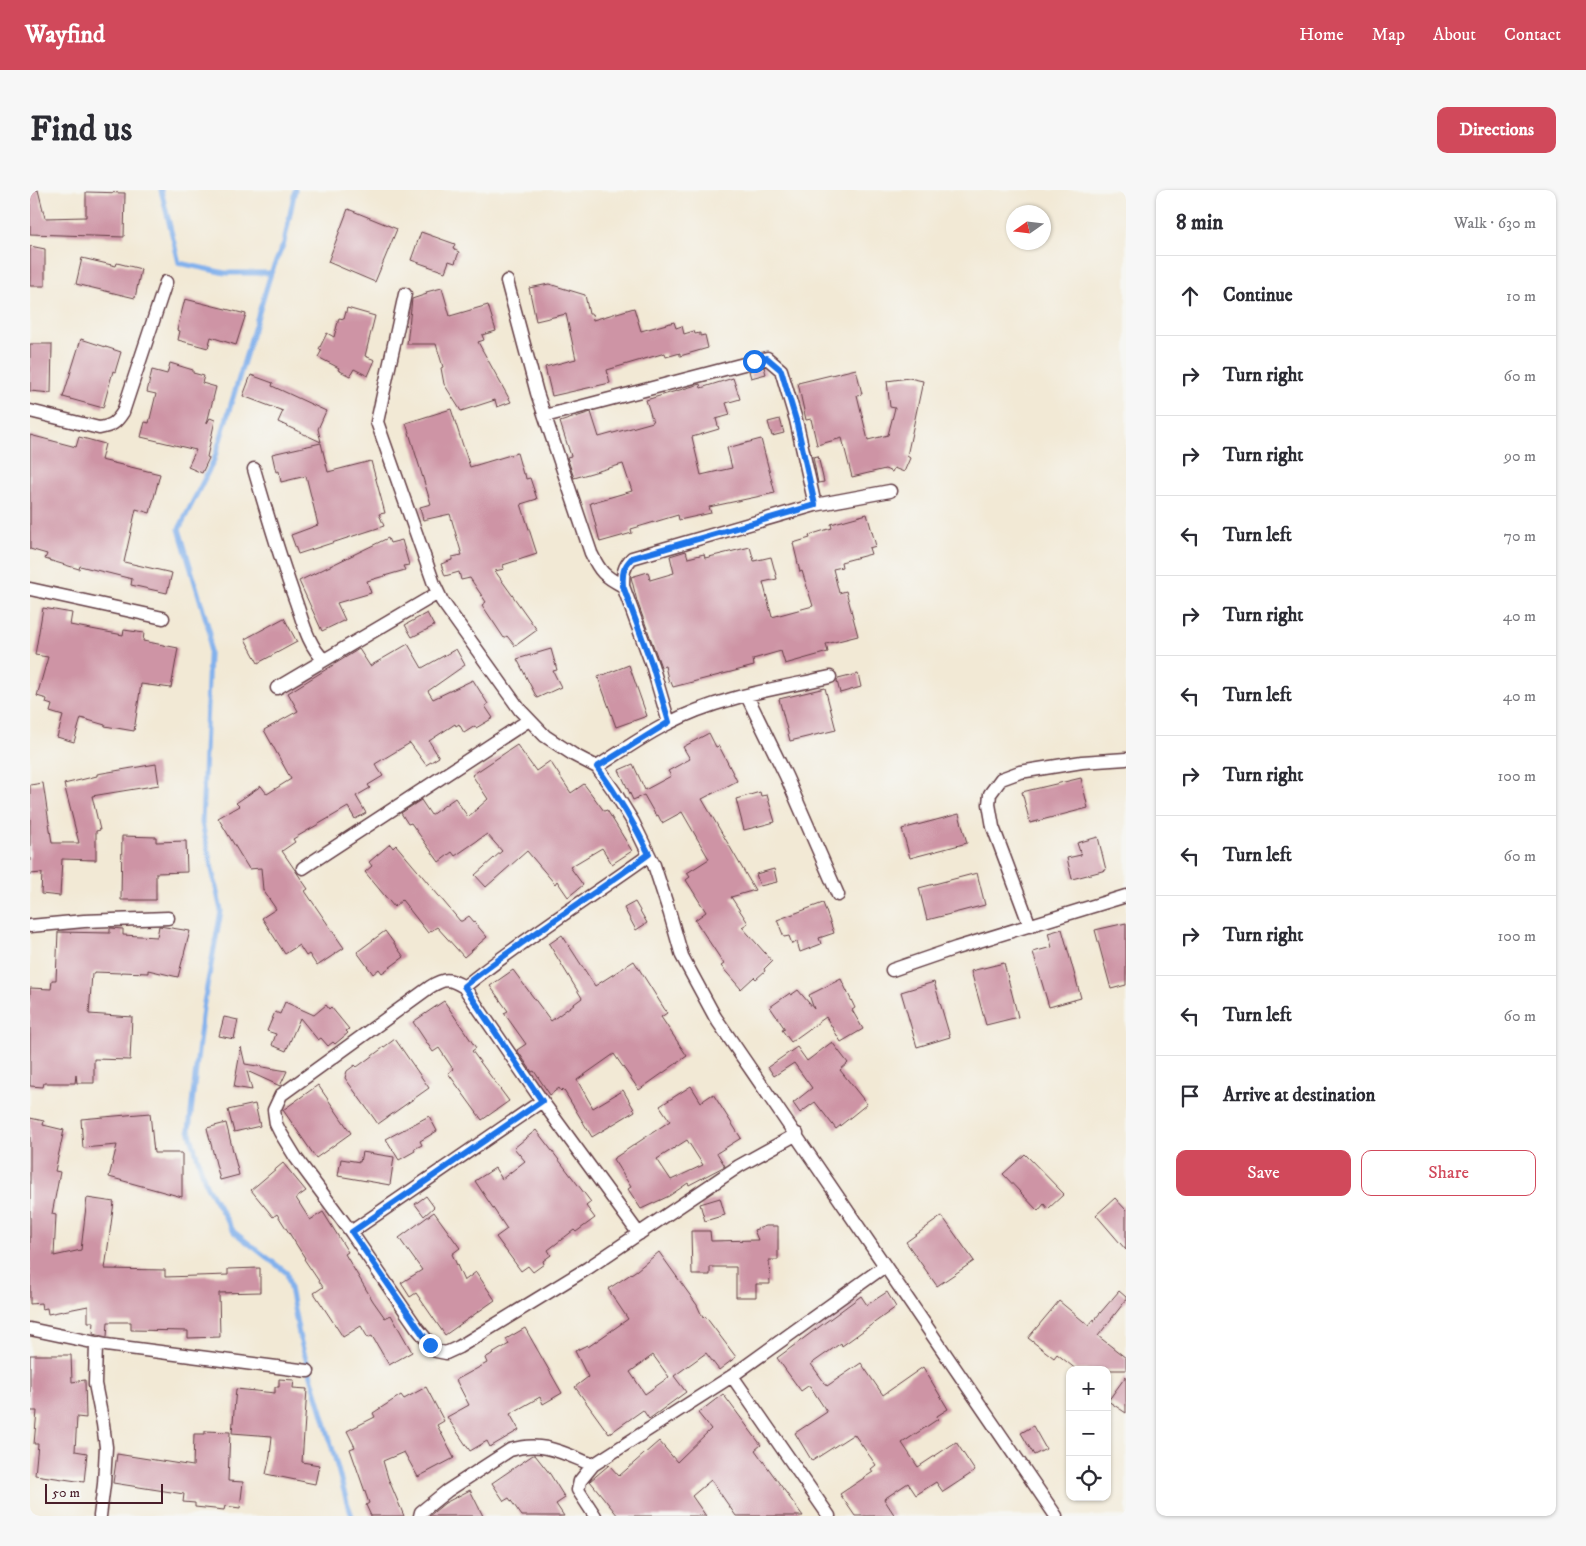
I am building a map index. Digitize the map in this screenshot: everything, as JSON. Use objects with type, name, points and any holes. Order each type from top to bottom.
[{"type":"street","points":[[506,281],[545,416],[591,553],[599,570],[606,577],[623,586]]},
{"type":"street","points":[[30,411],[99,428],[110,427],[116,423],[123,412],[166,282]]},
{"type":"street","points":[[405,294],[377,422],[442,602],[529,720],[545,736],[597,767],[614,791],[633,822],[649,854],[670,914],[682,956],[693,978],[731,1040],[797,1134],[1056,1516]]},
{"type":"street","points":[[545,416],[767,358],[781,370],[796,420],[815,505]]},
{"type":"street","points":[[254,469],[280,559],[308,636],[314,651],[324,660]]},
{"type":"street","points":[[669,722],[652,665],[623,586],[622,575],[625,565],[632,558],[815,505],[890,491]]},
{"type":"street","points":[[30,589],[163,618]]},
{"type":"street","points":[[277,688],[438,593]]},
{"type":"street","points":[[597,767],[669,722],[706,707],[830,677]]},
{"type":"street","points":[[747,696],[786,776],[838,895]]},
{"type":"street","points":[[303,868],[529,720]]},
{"type":"street","points":[[1030,926],[993,827],[989,804],[990,794],[1001,779],[1020,772],[1082,762],[1126,759]]},
{"type":"street","points":[[464,986],[649,854]]},
{"type":"street","points":[[892,970],[956,948],[1126,896]]},
{"type":"street","points":[[30,926],[84,921],[168,918]]},
{"type":"street","points":[[639,1234],[542,1101],[464,986],[453,980],[438,982],[281,1096],[276,1102],[274,1110],[276,1124],[296,1158],[352,1232],[425,1339],[436,1350],[446,1353],[459,1347],[588,1268],[639,1234],[739,1166],[797,1134]]},
{"type":"street","points":[[352,1232],[542,1101]]},
{"type":"street","points":[[595,1516],[578,1490],[580,1481],[593,1465],[732,1376],[885,1266]]},
{"type":"street","points":[[30,1329],[55,1336],[96,1343],[308,1371]]},
{"type":"street","points":[[96,1343],[95,1384],[106,1446],[100,1516]]},
{"type":"street","points":[[732,1376],[829,1516]]},
{"type":"street","points":[[420,1516],[421,1512],[447,1491],[510,1450],[521,1446],[550,1447],[593,1465]]},
{"type":"building","points":[[30,190],[38,190],[45,218],[86,217],[86,192],[125,193],[124,237],[30,234]]},
{"type":"building","points":[[348,209],[397,229],[375,282],[328,262]]},
{"type":"building","points":[[421,232],[455,244],[453,249],[459,252],[455,263],[449,261],[445,272],[411,260]]},
{"type":"building","points":[[30,246],[45,249],[45,286],[30,286]]},
{"type":"building","points":[[82,258],[116,266],[117,263],[141,269],[135,298],[76,284]]},
{"type":"building","points":[[549,284],[585,295],[589,314],[592,314],[593,320],[634,308],[641,331],[674,322],[676,328],[682,326],[684,334],[694,331],[695,334],[700,333],[700,336],[705,335],[708,348],[680,356],[680,353],[666,357],[665,353],[607,370],[610,383],[552,396],[545,367],[576,359],[566,314],[536,321],[529,288]]},
{"type":"building","points":[[442,288],[450,316],[488,305],[496,331],[482,335],[484,340],[478,342],[511,402],[497,407],[495,400],[461,411],[444,384],[441,368],[443,367],[436,344],[407,344],[412,299],[427,294],[426,292]]},
{"type":"building","points":[[185,299],[246,314],[236,345],[211,337],[208,348],[178,340],[180,331],[177,330]]},
{"type":"building","points":[[347,308],[375,316],[365,356],[375,360],[368,376],[354,369],[350,376],[318,357],[322,350],[319,349],[327,333],[334,337],[339,318],[344,319]]},
{"type":"building","points":[[81,339],[121,352],[115,372],[113,371],[103,408],[63,397]]},
{"type":"building","points":[[30,344],[52,344],[51,393],[30,391]]},
{"type":"building","points":[[170,363],[193,370],[193,373],[204,376],[202,383],[216,387],[207,423],[210,418],[215,420],[207,457],[209,458],[202,473],[188,467],[196,450],[141,437],[145,422],[149,423],[156,394],[147,392],[152,370],[167,374]]},
{"type":"building","points":[[764,367],[766,374],[751,378],[749,371]]},
{"type":"building","points":[[856,369],[862,394],[857,395],[868,440],[888,435],[895,408],[890,407],[887,381],[909,378],[923,381],[907,456],[910,458],[904,472],[894,468],[892,472],[885,469],[852,477],[842,438],[817,445],[811,419],[806,420],[798,383]]},
{"type":"building","points":[[251,375],[273,383],[272,386],[326,411],[318,429],[321,442],[278,422],[283,411],[243,396]]},
{"type":"building","points":[[733,378],[740,399],[726,403],[730,415],[716,419],[719,429],[692,437],[701,475],[732,468],[727,448],[761,439],[775,493],[709,507],[711,513],[679,520],[678,515],[631,529],[632,533],[600,542],[590,503],[632,491],[623,464],[574,478],[567,457],[571,456],[560,422],[591,412],[599,437],[653,422],[646,400],[700,384],[701,388]]},
{"type":"building","points":[[451,409],[470,467],[517,453],[523,474],[525,474],[526,479],[530,478],[537,499],[521,504],[537,554],[503,565],[504,569],[495,571],[537,630],[515,646],[507,636],[504,638],[482,605],[486,602],[470,578],[461,580],[459,572],[445,576],[441,564],[452,560],[452,557],[462,555],[450,514],[423,520],[420,507],[431,504],[406,423]]},
{"type":"building","points":[[780,419],[784,433],[772,436],[768,422]]},
{"type":"building","points":[[30,435],[76,447],[79,437],[105,444],[101,460],[160,474],[150,513],[136,509],[124,562],[172,573],[167,593],[131,585],[132,579],[80,566],[79,569],[45,559],[47,554],[30,549]]},
{"type":"building","points":[[321,443],[328,472],[371,461],[385,513],[379,514],[384,526],[298,554],[291,535],[318,525],[306,476],[281,482],[279,471],[276,472],[272,454]]},
{"type":"building","points":[[818,456],[824,482],[818,483],[813,457]]},
{"type":"building","points":[[867,514],[876,546],[869,548],[871,554],[841,562],[842,567],[833,569],[839,593],[846,591],[858,636],[826,644],[828,652],[785,664],[781,651],[753,659],[754,666],[673,687],[671,682],[669,683],[665,666],[661,667],[637,601],[631,577],[648,572],[650,580],[674,573],[670,556],[686,551],[688,558],[704,554],[705,558],[750,547],[754,561],[771,557],[777,579],[763,582],[772,617],[813,606],[802,571],[800,572],[793,543],[810,538],[809,535],[832,528],[831,524]]},
{"type":"building","points":[[388,538],[390,543],[402,540],[409,565],[403,566],[405,570],[367,581],[371,593],[337,603],[345,620],[322,631],[299,581]]},
{"type":"building","points":[[43,608],[72,613],[70,625],[123,635],[124,630],[144,633],[143,641],[178,648],[171,688],[141,684],[134,731],[105,726],[81,718],[74,742],[57,737],[63,716],[50,712],[52,705],[46,703],[47,699],[37,696],[48,657],[35,655]]},
{"type":"building","points":[[427,613],[434,626],[412,637],[405,625]]},
{"type":"building","points":[[284,618],[297,642],[258,663],[245,639]]},
{"type":"building","points":[[408,644],[422,668],[456,649],[465,665],[428,691],[433,699],[473,680],[488,704],[485,706],[493,718],[464,733],[459,724],[456,726],[455,724],[429,741],[439,757],[426,765],[410,743],[375,764],[383,776],[368,785],[370,788],[356,796],[366,813],[355,819],[348,807],[293,839],[295,842],[282,851],[308,889],[305,891],[344,948],[317,966],[309,954],[306,956],[299,945],[285,954],[262,918],[276,909],[263,890],[261,868],[249,869],[218,818],[239,806],[236,803],[261,786],[267,794],[291,779],[264,730],[298,711],[288,693],[359,649],[370,666]]},
{"type":"building","points":[[551,649],[557,670],[553,671],[561,687],[537,698],[517,659]]},
{"type":"building","points":[[629,665],[647,716],[616,727],[598,677]]},
{"type":"building","points":[[858,674],[861,687],[840,693],[838,679]]},
{"type":"building","points":[[825,688],[836,730],[790,741],[779,699]]},
{"type":"building","points":[[709,733],[716,747],[719,746],[737,781],[702,799],[755,890],[731,897],[748,923],[742,927],[772,961],[764,969],[765,971],[756,979],[754,977],[741,989],[721,966],[724,964],[695,920],[706,912],[686,880],[690,877],[687,873],[709,859],[682,812],[662,823],[644,795],[633,800],[619,770],[633,764],[645,790],[671,776],[668,771],[690,759],[683,747]]},
{"type":"building","points":[[517,745],[536,771],[550,761],[571,793],[584,784],[604,811],[607,810],[632,851],[612,864],[602,848],[570,867],[583,885],[568,897],[557,881],[555,884],[527,851],[486,887],[475,875],[502,851],[487,834],[455,856],[452,852],[439,862],[411,823],[408,824],[401,813],[421,800],[431,815],[455,798],[468,817],[488,799],[472,775]]},
{"type":"building","points":[[156,764],[159,785],[92,796],[100,830],[96,831],[96,860],[62,859],[60,896],[41,894],[42,873],[30,874],[30,785],[43,783],[52,843],[79,843],[64,784],[97,776],[97,774]]},
{"type":"building","points":[[1081,778],[1088,808],[1030,823],[1022,792]]},
{"type":"building","points":[[760,792],[761,796],[767,795],[775,822],[744,830],[736,799]]},
{"type":"building","points":[[959,814],[967,843],[910,858],[902,829]]},
{"type":"building","points":[[122,836],[156,837],[156,842],[186,841],[187,872],[156,873],[156,900],[121,900]]},
{"type":"building","points":[[1098,837],[1106,870],[1072,879],[1067,858],[1081,855],[1077,843]]},
{"type":"building","points":[[390,844],[393,848],[396,845],[460,921],[469,916],[487,937],[464,957],[437,927],[428,933],[402,900],[394,907],[365,872],[372,866],[369,862]]},
{"type":"building","points":[[774,869],[777,882],[760,886],[756,874]]},
{"type":"building","points":[[977,873],[985,905],[927,920],[919,888]]},
{"type":"building","points":[[635,902],[647,923],[636,930],[624,908]]},
{"type":"building","points":[[823,903],[834,933],[819,938],[821,944],[800,952],[797,942],[792,944],[789,936],[784,937],[777,920]]},
{"type":"building","points":[[1126,923],[1126,985],[1111,989],[1095,930]]},
{"type":"building","points":[[159,926],[190,931],[178,977],[148,970],[148,973],[94,972],[92,974],[89,1014],[132,1017],[130,1060],[94,1059],[94,1083],[77,1083],[76,1075],[75,1083],[44,1083],[43,1087],[30,1086],[30,988],[51,989],[52,980],[56,980],[58,932],[110,933],[110,928],[123,929],[123,935],[157,937]]},
{"type":"building","points":[[1062,929],[1081,998],[1049,1007],[1033,952],[1052,947],[1048,933]]},
{"type":"building","points":[[385,931],[404,957],[382,973],[379,969],[373,974],[357,952]]},
{"type":"building","points":[[562,935],[595,986],[634,961],[667,1013],[661,1017],[687,1056],[639,1090],[614,1054],[577,1080],[593,1108],[623,1090],[635,1111],[592,1137],[563,1089],[561,1091],[559,1088],[550,1095],[517,1050],[526,1044],[504,1013],[508,1011],[490,986],[513,970],[551,1021],[582,998],[549,944]]},
{"type":"building","points":[[1004,963],[1018,1017],[986,1025],[971,971]]},
{"type":"building","points":[[841,979],[855,1008],[852,1010],[863,1029],[841,1042],[826,1017],[791,1042],[782,1030],[785,1029],[770,1007],[790,993],[791,995],[798,990],[814,1009],[809,995]]},
{"type":"building","points":[[934,982],[950,1037],[917,1047],[901,992]]},
{"type":"building","points":[[444,1001],[476,1048],[472,1051],[509,1101],[482,1120],[448,1073],[453,1069],[439,1048],[433,1052],[413,1022]]},
{"type":"building","points":[[285,1002],[314,1015],[326,1005],[329,1009],[331,1007],[349,1029],[346,1031],[348,1033],[335,1044],[333,1042],[328,1046],[321,1038],[318,1040],[300,1018],[286,1051],[272,1045],[276,1034],[267,1031],[275,1012],[280,1014]]},
{"type":"building","points":[[224,1017],[238,1020],[234,1039],[219,1036]]},
{"type":"building","points":[[395,1039],[429,1088],[378,1124],[345,1078],[347,1071],[355,1065],[357,1067]]},
{"type":"building","points":[[832,1042],[848,1063],[840,1070],[867,1104],[836,1129],[815,1102],[800,1113],[793,1103],[812,1088],[794,1063],[774,1076],[768,1067],[797,1047],[807,1061]]},
{"type":"building","points":[[241,1047],[245,1064],[287,1071],[280,1086],[247,1071],[252,1090],[234,1087]]},
{"type":"building","points":[[318,1085],[351,1133],[316,1158],[283,1110]]},
{"type":"building","points":[[691,1086],[701,1102],[713,1094],[741,1138],[717,1153],[725,1166],[689,1185],[688,1183],[669,1196],[641,1209],[628,1189],[631,1187],[613,1159],[670,1121],[660,1106]],"holes":[[[687,1140],[703,1165],[671,1180],[657,1159]]]},
{"type":"building","points":[[255,1104],[260,1126],[234,1132],[228,1110]]},
{"type":"building","points":[[150,1113],[154,1153],[182,1153],[182,1197],[109,1177],[117,1145],[83,1148],[81,1119]]},
{"type":"building","points":[[429,1116],[437,1131],[420,1141],[422,1145],[414,1149],[415,1151],[399,1160],[386,1139]]},
{"type":"building","points":[[30,1118],[44,1121],[43,1125],[64,1130],[55,1171],[60,1172],[52,1214],[56,1215],[54,1256],[81,1250],[87,1198],[114,1202],[105,1269],[165,1270],[165,1277],[228,1275],[228,1269],[260,1268],[260,1292],[219,1293],[220,1337],[188,1338],[188,1331],[131,1330],[131,1322],[108,1322],[107,1337],[93,1334],[94,1322],[88,1322],[88,1306],[48,1314],[47,1308],[42,1309],[41,1303],[30,1304]]},
{"type":"building","points":[[226,1123],[239,1175],[220,1180],[207,1128]]},
{"type":"building","points":[[536,1130],[591,1202],[586,1206],[595,1218],[576,1232],[574,1230],[548,1250],[551,1255],[543,1261],[544,1264],[533,1272],[528,1266],[521,1271],[496,1237],[507,1229],[475,1181],[495,1168],[502,1179],[525,1161],[514,1148]]},
{"type":"building","points":[[362,1152],[394,1157],[390,1185],[338,1176],[341,1159],[360,1162]]},
{"type":"building","points":[[1025,1154],[1064,1194],[1048,1209],[1044,1204],[1038,1211],[1003,1174]]},
{"type":"building","points":[[283,1163],[306,1191],[296,1198],[310,1220],[323,1212],[348,1252],[345,1254],[373,1301],[385,1318],[391,1315],[412,1352],[389,1365],[372,1336],[368,1338],[361,1326],[343,1337],[314,1293],[323,1287],[305,1258],[277,1214],[273,1217],[251,1190]]},
{"type":"building","points":[[426,1196],[434,1207],[424,1216],[415,1204]]},
{"type":"building","points":[[720,1198],[725,1215],[705,1221],[700,1204]]},
{"type":"building","points":[[1115,1198],[1126,1210],[1126,1250],[1096,1215]]},
{"type":"building","points":[[434,1212],[460,1248],[452,1254],[464,1281],[476,1272],[495,1300],[445,1335],[416,1293],[410,1297],[401,1283],[422,1270],[399,1238]]},
{"type":"building","points":[[942,1216],[974,1261],[937,1286],[906,1242]]},
{"type":"building","points":[[766,1226],[778,1226],[778,1260],[769,1260],[770,1284],[756,1284],[756,1297],[736,1297],[736,1267],[710,1267],[710,1275],[692,1275],[691,1231],[710,1231],[711,1241],[758,1240],[754,1230]]},
{"type":"building","points":[[659,1252],[697,1305],[703,1318],[705,1316],[736,1357],[719,1370],[706,1353],[674,1376],[686,1392],[649,1419],[643,1410],[609,1434],[575,1387],[588,1377],[575,1351],[587,1345],[588,1347],[628,1319],[608,1289],[637,1270]],"holes":[[[653,1355],[669,1377],[645,1394],[630,1372]]]},
{"type":"building","points":[[1119,1291],[1126,1297],[1126,1300],[1098,1336],[1126,1358],[1126,1370],[1111,1370],[1111,1366],[1072,1366],[1057,1354],[1054,1358],[1028,1338],[1059,1301],[1089,1326]]},
{"type":"building","points":[[887,1292],[896,1307],[842,1346],[841,1343],[811,1364],[827,1386],[861,1363],[883,1395],[923,1367],[948,1409],[937,1416],[938,1419],[902,1443],[918,1467],[956,1442],[975,1471],[943,1492],[936,1482],[916,1495],[908,1483],[884,1499],[895,1516],[855,1516],[840,1494],[873,1472],[871,1469],[876,1465],[854,1434],[812,1461],[795,1433],[827,1412],[810,1386],[801,1391],[777,1358],[861,1296],[867,1305]]},
{"type":"building","points":[[525,1328],[562,1393],[543,1404],[540,1397],[510,1414],[519,1430],[490,1447],[487,1441],[470,1451],[447,1417],[469,1405],[456,1380],[487,1363],[485,1358],[509,1344],[506,1339]]},
{"type":"building","points":[[30,1355],[71,1355],[72,1382],[85,1380],[86,1418],[77,1417],[75,1451],[87,1453],[84,1482],[35,1475],[38,1444],[34,1444],[37,1411],[30,1411]]},
{"type":"building","points":[[1126,1376],[1126,1413],[1111,1403],[1111,1397]]},
{"type":"building","points":[[279,1379],[294,1380],[293,1388],[307,1389],[302,1462],[319,1465],[315,1484],[266,1474],[272,1436],[232,1433],[236,1389],[275,1393],[275,1387],[279,1387]]},
{"type":"building","points":[[426,1387],[444,1421],[437,1425],[454,1458],[418,1477],[404,1452],[383,1461],[404,1516],[371,1516],[366,1505],[369,1503],[350,1449],[355,1447],[347,1431],[375,1417],[373,1413],[401,1395],[404,1399]]},
{"type":"building","points":[[723,1394],[761,1445],[755,1450],[803,1516],[736,1516],[711,1480],[692,1496],[706,1516],[618,1516],[590,1481],[609,1465],[619,1476],[659,1441],[677,1462],[711,1429],[698,1413]]},
{"type":"building","points":[[1033,1426],[1046,1449],[1034,1455],[1021,1433]]},
{"type":"building","points":[[205,1431],[230,1432],[228,1481],[243,1482],[240,1508],[225,1506],[224,1510],[195,1507],[195,1503],[183,1502],[184,1494],[113,1483],[117,1454],[193,1466],[194,1434],[205,1434]]},
{"type":"building","points":[[533,1455],[550,1474],[565,1498],[556,1504],[564,1516],[522,1516],[509,1498],[504,1501],[492,1483]]},
{"type":"building","points":[[470,1490],[483,1516],[429,1516],[445,1503]]},
{"type":"waterway","points":[[161,190],[179,263],[225,273],[271,273]]},
{"type":"waterway","points":[[295,190],[284,243],[271,273],[214,460],[179,529],[210,633],[202,823],[221,911],[203,1008],[189,1130],[206,1185],[234,1232],[287,1273],[300,1339],[352,1516]]},
{"type":"route","points":[[430,1345],[352,1232],[542,1101],[464,986],[649,854],[633,822],[597,767],[669,722],[640,630],[625,594],[622,575],[625,565],[632,558],[815,505],[796,420],[781,370],[767,358],[754,361]]}]
